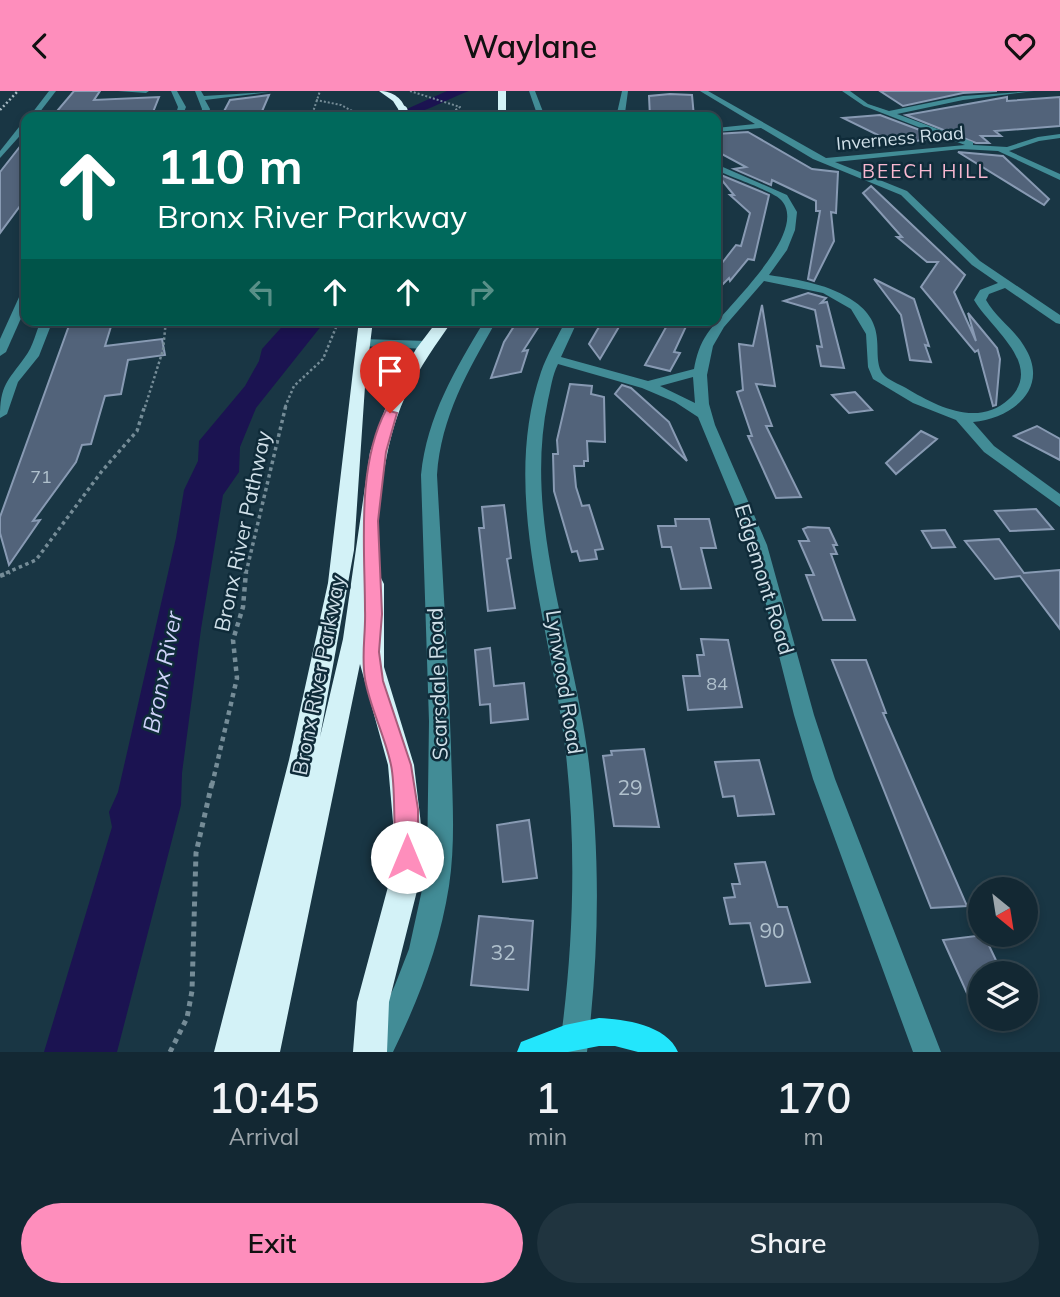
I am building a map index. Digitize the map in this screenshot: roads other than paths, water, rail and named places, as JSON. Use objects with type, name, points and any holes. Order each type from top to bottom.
[{"type":"highway","points":[[383,91],[396,99],[403,112]]},
{"type":"highway","points":[[502,91],[502,112]]},
{"type":"highway","name":"Bronx River Parkway","points":[[263,1052],[354,639],[384,432],[398,395],[441,326]]},
{"type":"highway","name":"Bronx River Parkway","points":[[230,1052],[308,729],[340,580],[350,500],[355,394],[364,332]]},
{"type":"highway","points":[[370,521],[374,614],[372,667],[401,765],[408,833],[404,883],[373,1002],[370,1052]]},
{"type":"main road","points":[[531,1052],[575,1043],[608,1030],[625,1032],[664,1052]]},
{"type":"street","points":[[36,112],[52,91]]},
{"type":"street","points":[[121,91],[146,91]]},
{"type":"street","points":[[174,91],[182,107],[180,112]]},
{"type":"street","points":[[199,94],[239,91]]},
{"type":"street","points":[[532,91],[540,112]]},
{"type":"street","points":[[621,112],[625,91]]},
{"type":"street","points":[[703,91],[825,161],[908,196],[964,252],[1004,284],[1060,320]]},
{"type":"street","points":[[845,91],[866,105],[978,147]]},
{"type":"street","points":[[891,113],[970,96],[1031,91]]},
{"type":"street","points":[[199,94],[266,92]]},
{"type":"street","points":[[199,94],[205,112]]},
{"type":"street","points":[[721,129],[760,125]]},
{"type":"street","points":[[2,152],[21,130]]},
{"type":"street","name":"Inverness Road","points":[[825,161],[978,147],[999,150],[1060,136]]},
{"type":"street","points":[[999,150],[1060,177]]},
{"type":"street","name":"Edgemont Road","points":[[721,169],[779,194],[789,202],[790,225],[785,243],[763,277],[721,324]]},
{"type":"street","points":[[763,277],[818,287],[845,301],[867,322],[878,376],[892,387],[961,417],[989,449],[1060,502]]},
{"type":"street","points":[[961,417],[990,415],[1005,410],[1018,398],[1025,385],[1027,370],[1021,348],[980,300],[984,292],[1004,284]]},
{"type":"street","points":[[0,352],[21,306]]},
{"type":"street","points":[[6,382],[33,356],[45,326]]},
{"type":"street","name":"Scarsdale Road","points":[[378,1052],[401,1008],[418,964],[437,882],[440,838],[439,728],[430,444],[446,402],[488,326]]},
{"type":"street","name":"Lynwood Road","points":[[569,326],[552,359],[538,403],[533,454],[537,519],[569,704],[583,808],[585,896],[575,1043]]},
{"type":"street","name":"Edgemont Road","points":[[719,326],[705,350],[699,372],[704,415],[759,546],[797,691],[830,798],[927,1052]]},
{"type":"street","points":[[364,332],[427,345]]},
{"type":"street","points":[[552,359],[648,385],[680,399],[704,415]]},
{"type":"street","points":[[0,366],[6,382],[0,414]]},
{"type":"street","points":[[648,385],[682,379],[699,372]]},
{"type":"water","points":[[447,91],[469,91],[420,112],[400,112]]},
{"type":"water","name":"Bronx River","points":[[283,326],[321,326],[256,408],[240,447],[239,472],[223,495],[201,629],[182,773],[181,805],[117,1052],[44,1052],[112,827],[109,812],[118,792],[176,538],[184,490],[198,461],[199,441],[245,386],[259,361],[262,349]]},
{"type":"railway","points":[[0,110],[18,91]]},
{"type":"district","name":"BEECH HILL","points":[[926,171]]}]
